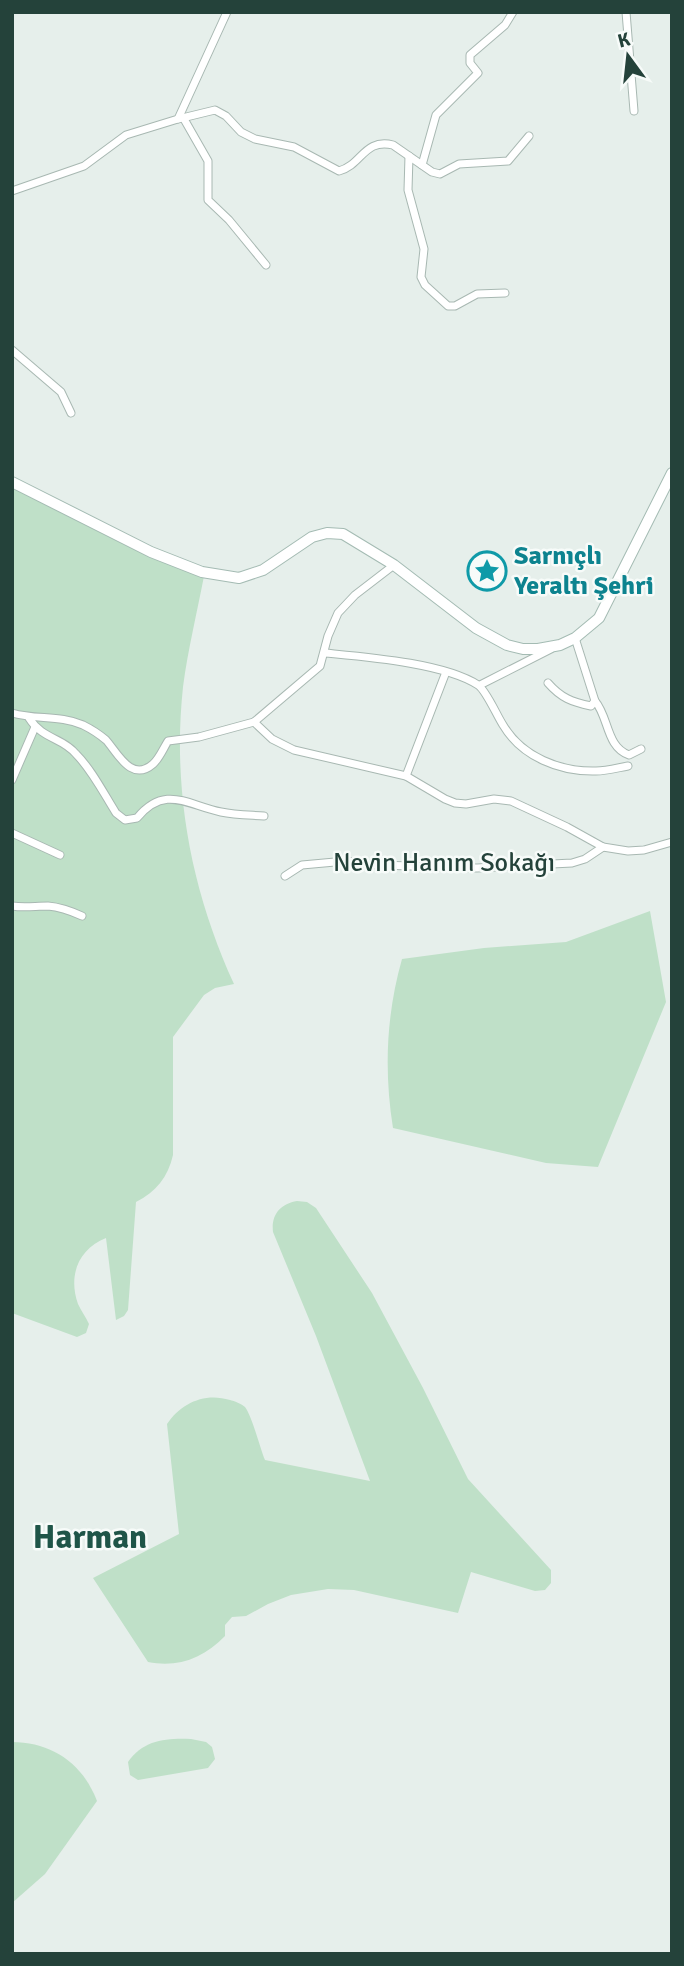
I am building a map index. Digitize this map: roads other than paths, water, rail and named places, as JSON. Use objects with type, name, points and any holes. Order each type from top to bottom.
[{"type":"main road","points":[[12,482],[151,552],[202,572],[239,578],[263,570],[312,537],[327,533],[343,534],[394,565],[476,628],[507,645],[538,649],[560,645],[575,638],[599,618],[672,474]]},
{"type":"street","points":[[181,119],[227,12]]},
{"type":"street","points":[[422,165],[436,115],[478,73],[470,63],[470,55],[505,25],[513,12]]},
{"type":"street","points":[[626,12],[634,111]]},
{"type":"street","points":[[12,191],[84,166],[126,135],[215,110],[226,116],[241,132],[255,139],[294,147],[335,170],[346,169],[372,145],[379,143],[393,145],[432,172],[440,174],[459,164],[508,161],[529,136]]},
{"type":"street","points":[[181,119],[208,161],[208,200],[229,220],[266,264]]},
{"type":"street","points":[[409,156],[408,190],[424,249],[421,272],[425,285],[448,306],[455,306],[477,294],[505,293]]},
{"type":"street","points":[[12,350],[61,392],[71,413]]},
{"type":"street","points":[[12,713],[29,718],[58,717],[80,724],[107,741],[126,765],[140,769],[154,764],[168,741],[199,737],[254,722],[320,666],[338,613],[355,595],[394,565]]},
{"type":"street","points":[[575,638],[595,701],[601,708],[613,741],[620,750],[629,755],[640,749]]},
{"type":"street","points":[[480,685],[560,645]]},
{"type":"street","points":[[325,653],[383,659],[446,672],[480,685],[508,733],[523,749],[542,761],[596,771],[628,766]]},
{"type":"street","points":[[406,776],[446,672]]},
{"type":"street","points":[[548,683],[559,695],[573,702],[591,706],[595,701]]},
{"type":"street","points":[[29,718],[35,727],[76,752],[116,813],[125,820],[137,818],[144,809],[166,799],[179,799],[221,812],[264,816]]},
{"type":"street","points":[[254,722],[272,739],[294,750],[406,776],[455,803],[466,804],[494,799],[511,801],[603,847],[628,851],[644,850],[672,842]]},
{"type":"street","points":[[12,780],[35,727]]},
{"type":"street","points":[[12,833],[60,855]]},
{"type":"street","name":"Nevin Hanım Sokağı","points":[[285,876],[302,865],[346,861],[378,865],[477,868],[572,863],[586,859],[603,847]]},
{"type":"street","points":[[12,906],[54,907],[82,916]]},
{"type":"place","name":"Sarnıçlı Yeraltı Şehri","points":[[487,571]]},
{"type":"district","name":"Harman","points":[[90,1537]]}]
